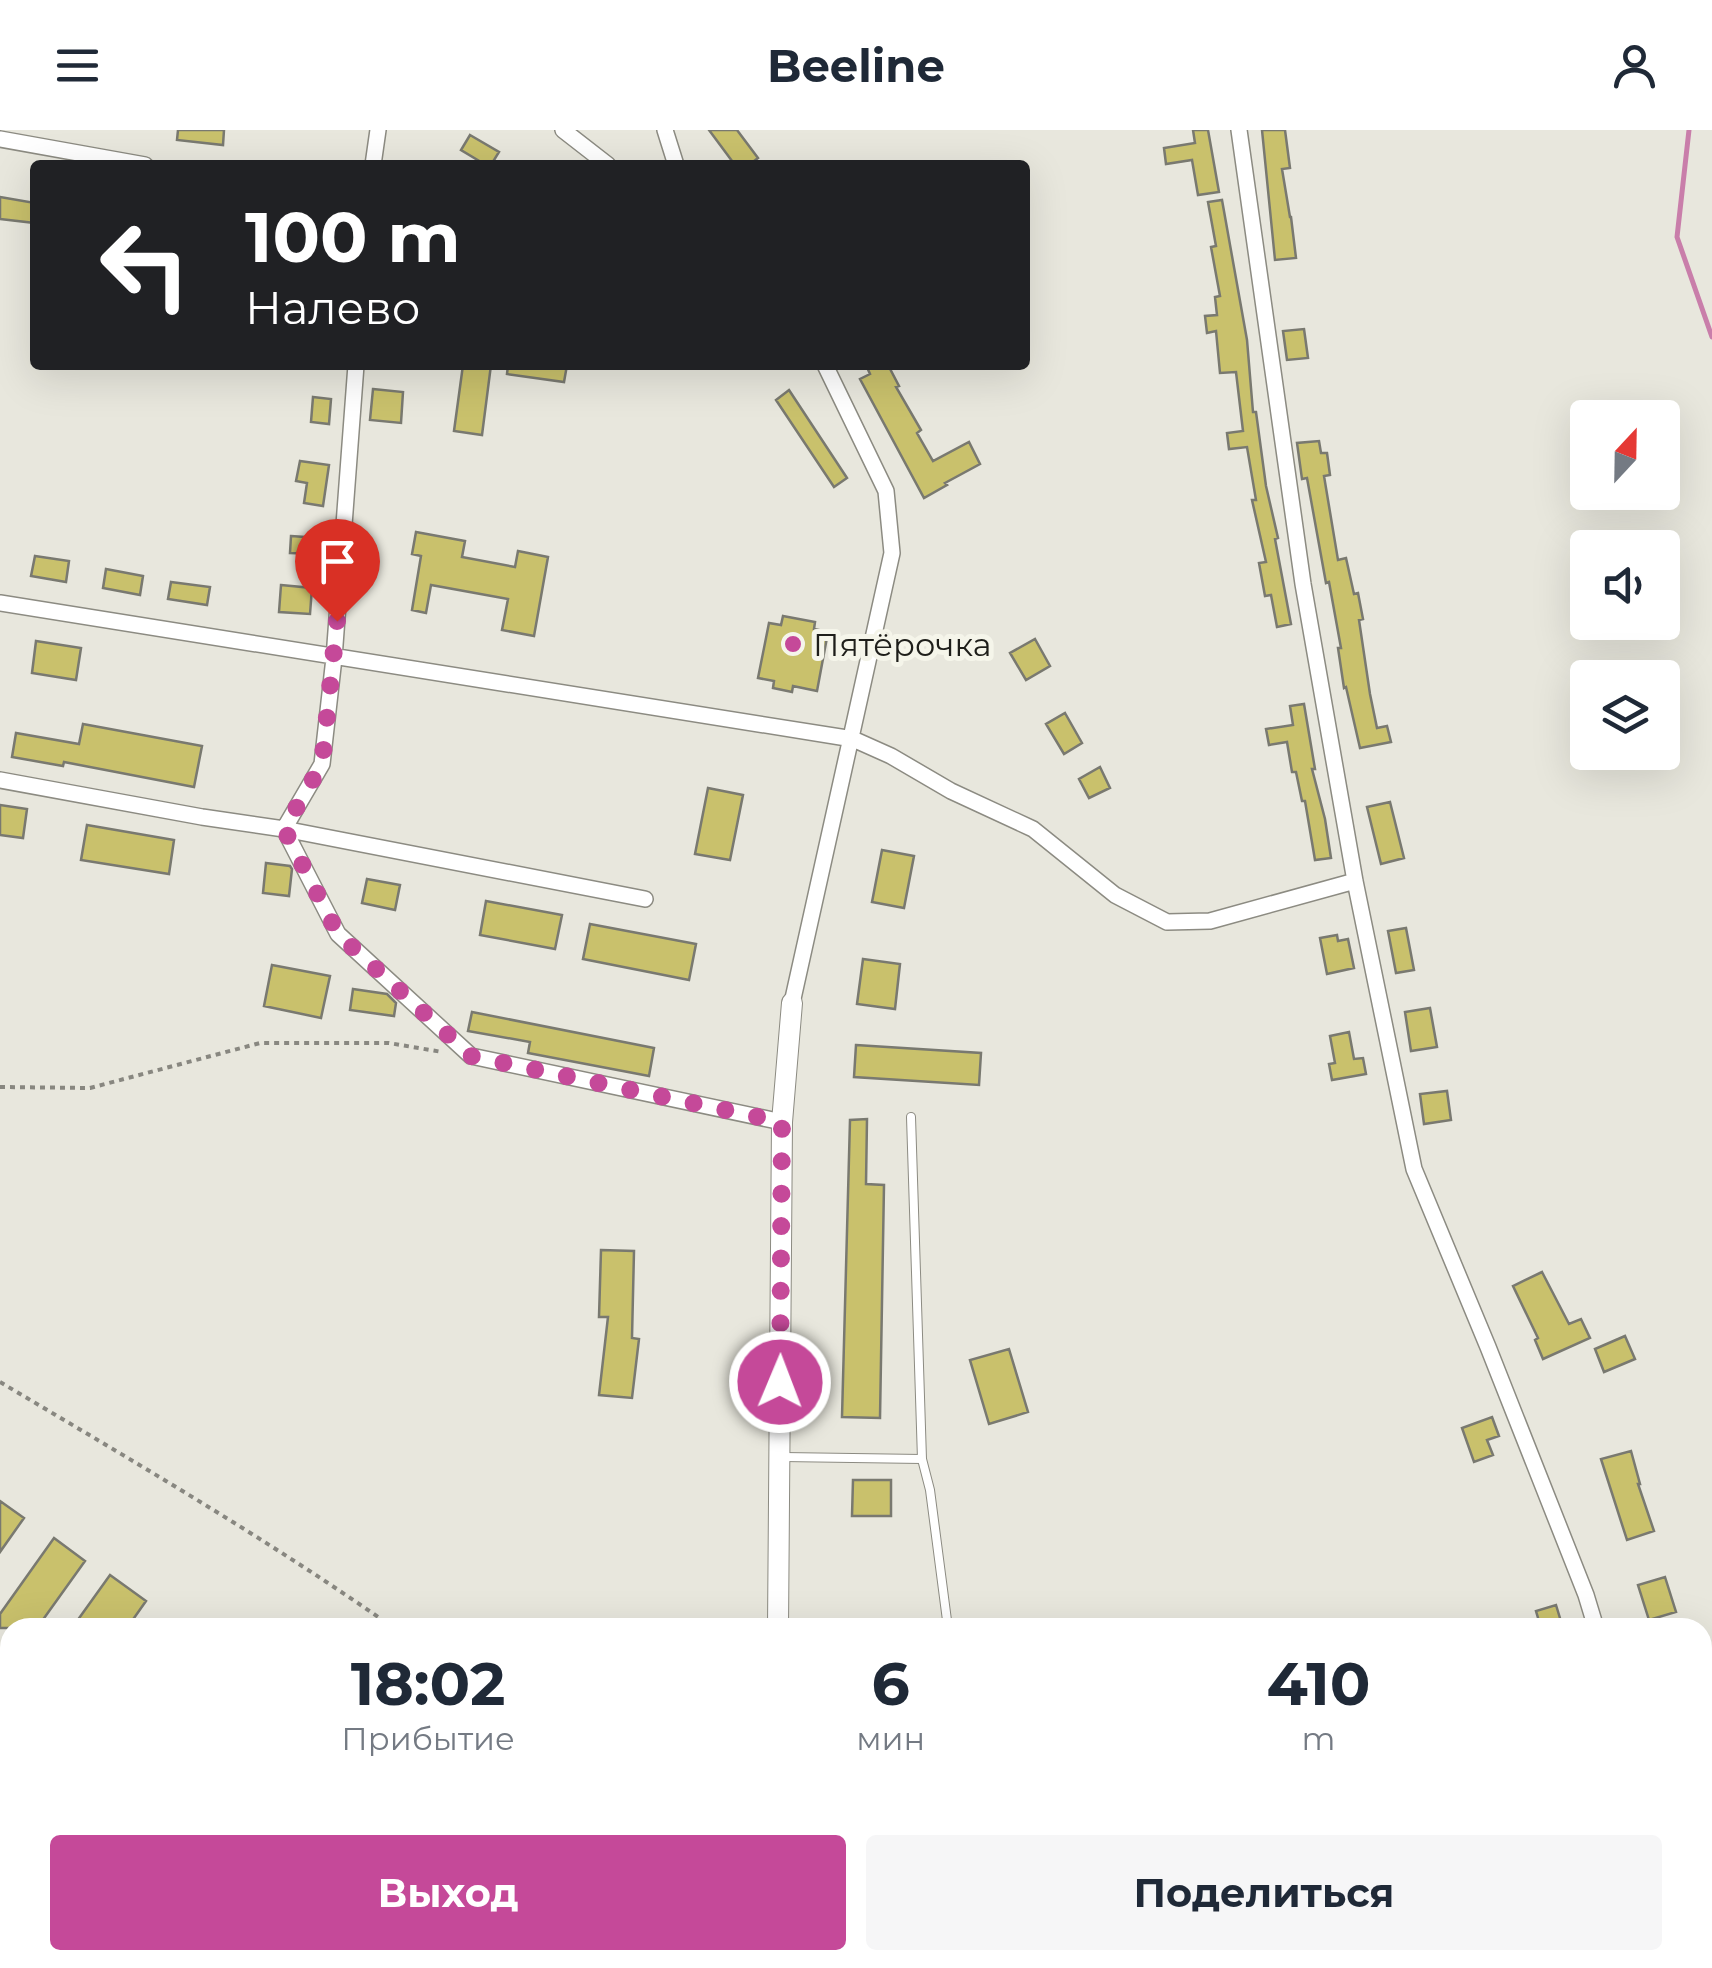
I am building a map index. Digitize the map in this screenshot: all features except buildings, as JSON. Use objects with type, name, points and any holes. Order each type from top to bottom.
[{"type":"street","points":[[374,160],[378,130]]},
{"type":"street","points":[[563,130],[602,160]]},
{"type":"street","points":[[665,130],[674,160]]},
{"type":"street","points":[[1239,130],[1303,584],[1355,881],[1414,1169],[1488,1347],[1592,1618]]},
{"type":"street","points":[[0,139],[117,160]]},
{"type":"street","points":[[284,829],[322,764],[356,370]]},
{"type":"street","points":[[778,1618],[782,1122],[792,1003],[892,552],[886,491],[827,370]]},
{"type":"street","points":[[0,603],[853,739],[1033,829],[1115,895],[1167,922],[1210,920],[1355,881]]},
{"type":"street","points":[[0,780],[284,829],[645,899]]},
{"type":"street","points":[[284,829],[338,934],[471,1056],[782,1122]]},
{"type":"lane","points":[[911,1117],[922,1458],[930,1490],[947,1618]]},
{"type":"lane","points":[[779,1457],[922,1458]]},
{"type":"path","points":[[0,1087],[90,1088],[260,1043],[389,1044],[471,1056]]},
{"type":"path","points":[[0,1382],[158,1476],[380,1618]]},
{"type":"waterway","points":[[1689,130],[1677,237],[1712,337]]},
{"type":"place","name":"Пятёрочка","points":[[793,644]]},
{"type":"route","points":[[337,621],[322,764],[284,829],[338,934],[471,1056],[782,1122],[780,1382]]}]
